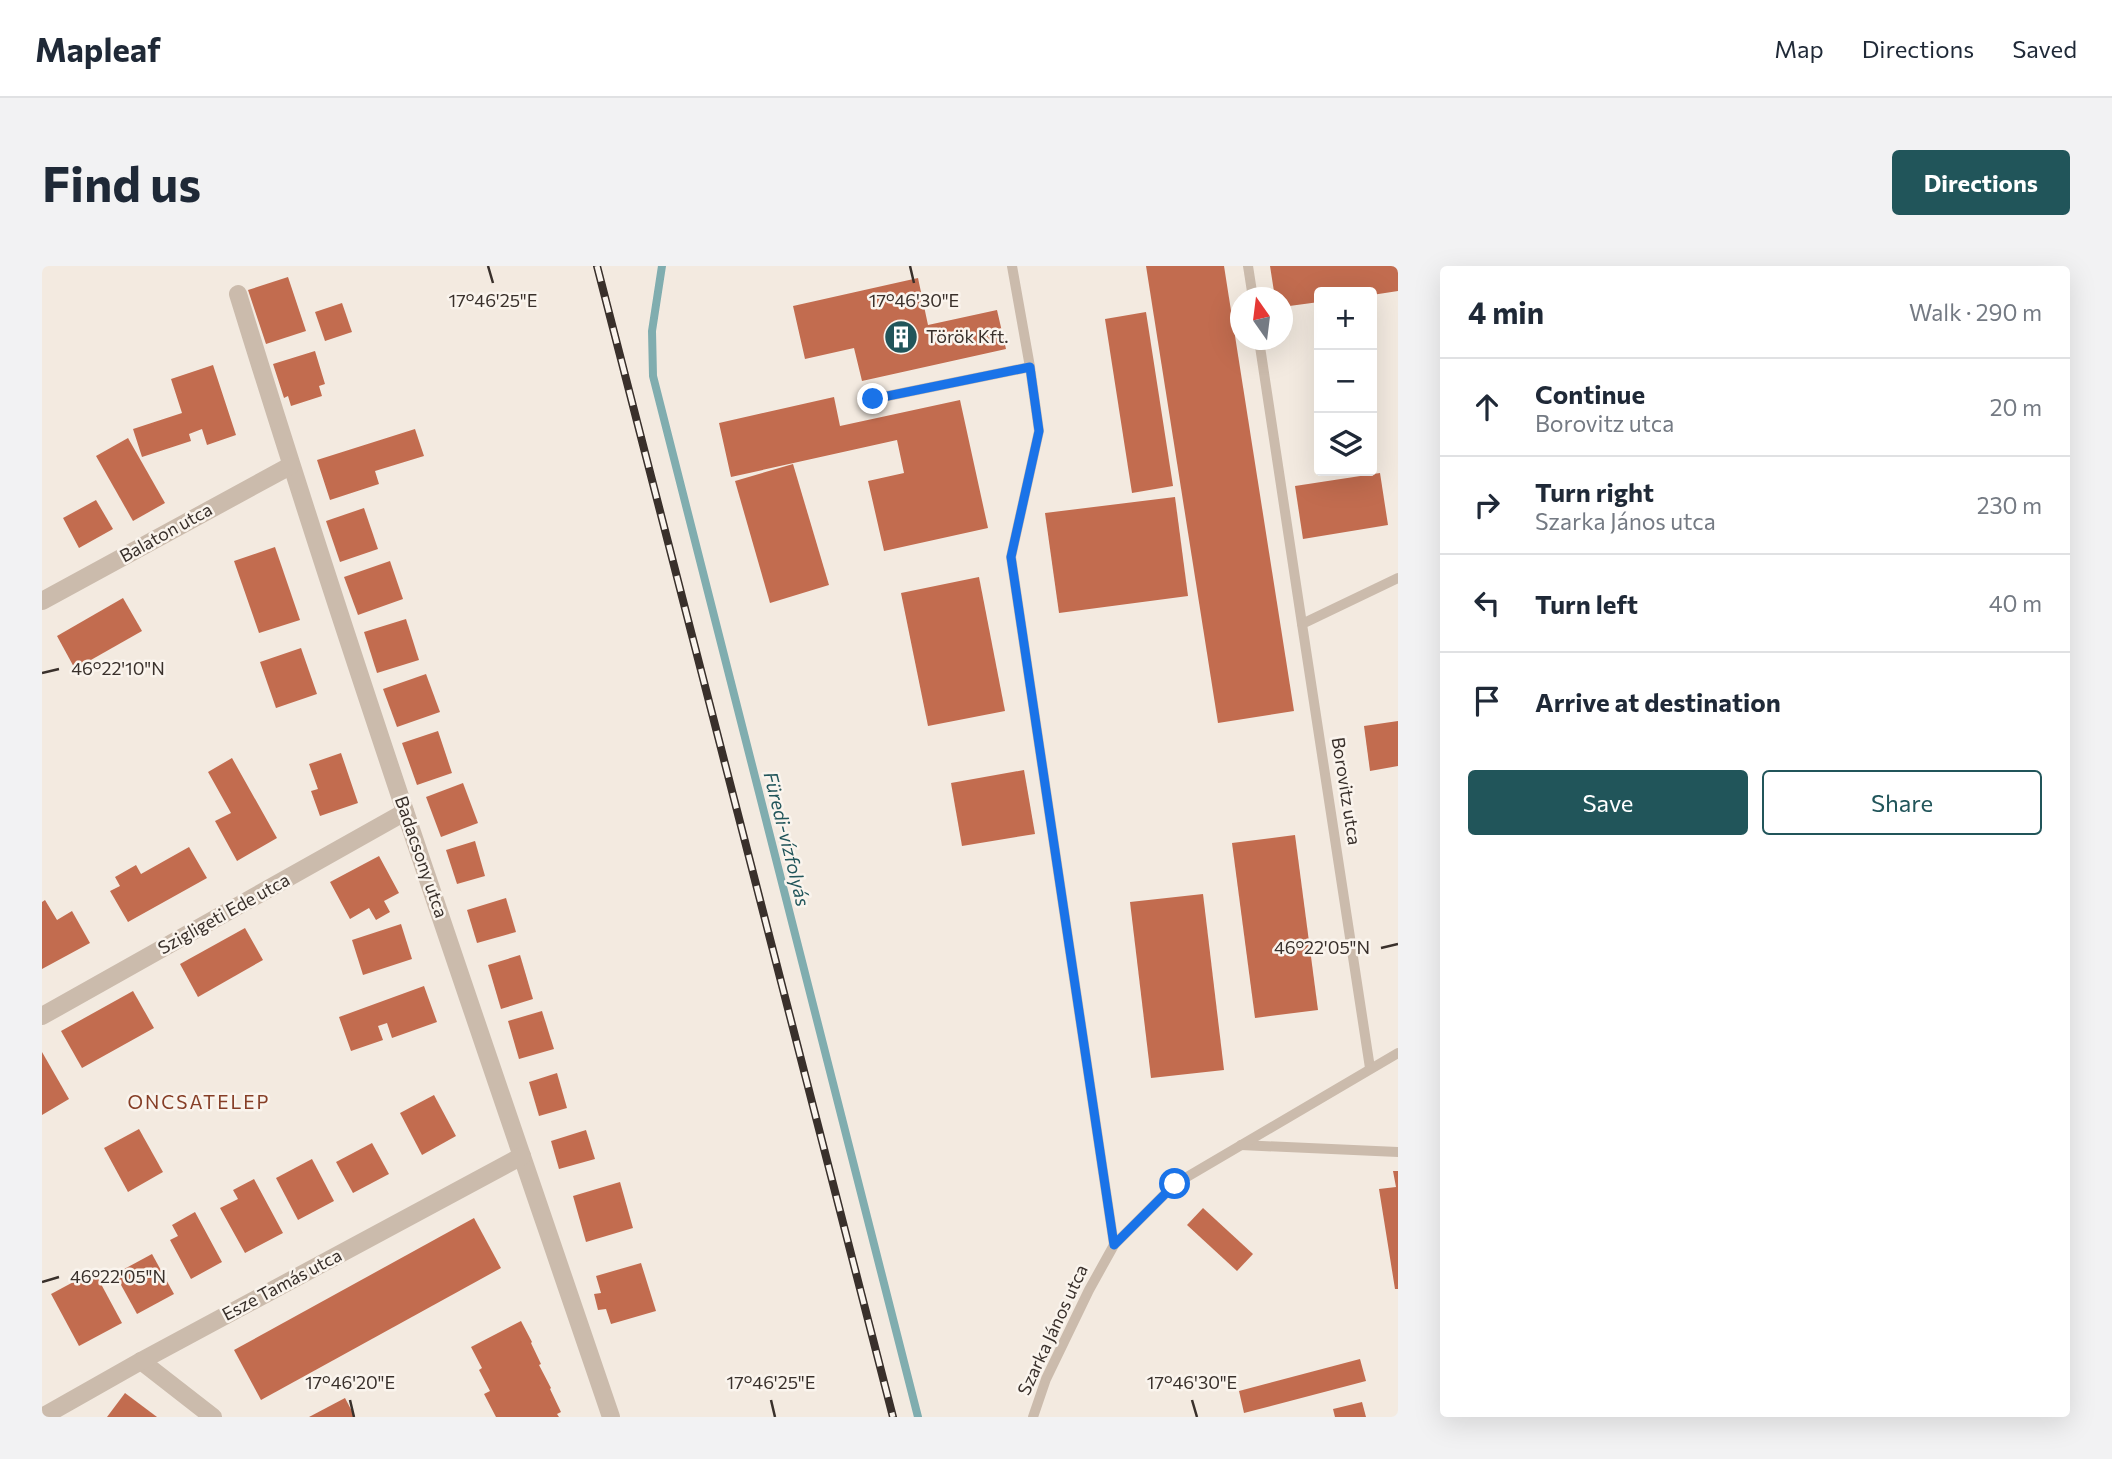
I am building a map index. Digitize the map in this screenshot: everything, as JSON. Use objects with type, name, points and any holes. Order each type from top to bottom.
[{"type":"street","name":"Badacsony utca","points":[[238,294],[290,466],[611,1417]]},
{"type":"street","name":"Balaton utca","points":[[42,601],[290,466]]},
{"type":"street","name":"Szigligeti Ede utca","points":[[42,1016],[405,812]]},
{"type":"street","name":"Esze Tamás utca","points":[[42,1417],[522,1156]]},
{"type":"street","points":[[141,1361],[213,1417]]},
{"type":"lane","points":[[1012,266],[1039,431],[1011,557],[1114,1245]]},
{"type":"lane","points":[[1248,266],[1251,287]]},
{"type":"lane","name":"Borovitz utca","points":[[1261,350],[1370,1068]]},
{"type":"lane","points":[[873,399],[1030,367]]},
{"type":"lane","points":[[1302,624],[1398,578]]},
{"type":"lane","points":[[1114,1245],[1175,1184],[1398,1053]]},
{"type":"lane","points":[[1241,1145],[1398,1152]]},
{"type":"lane","name":"Szarka János utca","points":[[1033,1417],[1051,1368],[1114,1245]]},
{"type":"building","points":[[1146,266],[1224,266],[1230,304],[1230,350],[1237,350],[1294,711],[1218,723]]},
{"type":"building","points":[[1270,266],[1398,266],[1398,291],[1377,294],[1377,287],[1314,287],[1314,303],[1293,306],[1293,287],[1273,287]]},
{"type":"building","points":[[288,277],[306,331],[266,344],[248,290]]},
{"type":"building","name":"Török Kft.","points":[[918,278],[928,325],[997,310],[1006,349],[862,381],[854,348],[805,359],[793,306]]},
{"type":"building","points":[[342,303],[352,332],[325,341],[315,312]]},
{"type":"building","points":[[1146,312],[1173,486],[1132,493],[1105,319]]},
{"type":"building","points":[[315,351],[325,384],[319,386],[322,396],[291,406],[288,396],[284,398],[273,364]]},
{"type":"building","points":[[213,365],[236,435],[207,445],[202,429],[189,434],[191,441],[142,457],[133,429],[182,413],[171,379]]},
{"type":"building","points":[[834,397],[840,426],[960,400],[988,528],[884,551],[868,481],[904,473],[897,440],[731,477],[719,423]]},
{"type":"building","points":[[415,429],[424,456],[375,471],[379,484],[330,500],[317,460]]},
{"type":"building","points":[[128,438],[165,503],[133,521],[96,456]]},
{"type":"building","points":[[793,464],[829,585],[770,603],[735,481]]},
{"type":"building","points":[[1380,473],[1388,525],[1303,539],[1295,486],[1377,476]]},
{"type":"building","points":[[1175,497],[1188,596],[1059,613],[1045,513]]},
{"type":"building","points":[[96,500],[113,529],[79,548],[63,518]]},
{"type":"building","points":[[364,508],[378,549],[340,562],[326,521]]},
{"type":"building","points":[[275,547],[300,620],[259,633],[234,561]]},
{"type":"building","points":[[390,561],[403,599],[358,615],[344,577]]},
{"type":"building","points":[[979,577],[1005,711],[928,726],[901,593]]},
{"type":"building","points":[[123,598],[142,631],[75,669],[57,636]]},
{"type":"building","points":[[406,619],[419,660],[377,673],[364,632]]},
{"type":"building","points":[[301,648],[317,694],[276,708],[260,662]]},
{"type":"building","points":[[426,674],[440,712],[397,727],[383,689]]},
{"type":"building","points":[[1398,721],[1398,766],[1370,771],[1364,726]]},
{"type":"building","points":[[438,731],[452,773],[417,785],[402,743]]},
{"type":"building","points":[[341,753],[358,803],[320,816],[311,791],[318,789],[309,764]]},
{"type":"building","points":[[232,758],[277,838],[237,861],[215,821],[231,813],[208,772]]},
{"type":"building","points":[[1024,770],[1035,834],[962,846],[951,783]]},
{"type":"building","points":[[463,783],[478,823],[441,837],[426,797]]},
{"type":"building","points":[[1295,835],[1318,1010],[1255,1018],[1232,843]]},
{"type":"building","points":[[475,841],[485,876],[457,884],[446,850]]},
{"type":"building","points":[[189,847],[207,878],[128,922],[110,891],[120,886],[115,877],[136,865],[141,874]]},
{"type":"building","points":[[379,856],[399,893],[384,901],[390,912],[376,920],[369,908],[350,919],[330,882]]},
{"type":"building","points":[[1203,894],[1224,1070],[1151,1078],[1130,902]]},
{"type":"building","points":[[506,898],[516,932],[477,943],[467,910]]},
{"type":"building","points":[[45,900],[57,920],[72,911],[90,943],[42,969],[42,902]]},
{"type":"building","points":[[401,924],[412,959],[363,975],[352,940]]},
{"type":"building","points":[[245,928],[263,960],[198,997],[180,964]]},
{"type":"building","points":[[520,955],[533,999],[501,1009],[488,965]]},
{"type":"building","points":[[424,986],[437,1022],[392,1038],[387,1023],[378,1026],[383,1040],[351,1051],[339,1017]]},
{"type":"building","points":[[133,991],[154,1028],[82,1068],[61,1031]]},
{"type":"building","points":[[542,1011],[554,1049],[519,1059],[508,1021]]},
{"type":"building","points":[[42,1052],[69,1099],[42,1115]]},
{"type":"building","points":[[557,1073],[567,1108],[539,1116],[529,1082]]},
{"type":"building","points":[[434,1095],[456,1136],[422,1155],[400,1113]]},
{"type":"building","points":[[139,1129],[163,1172],[128,1192],[104,1148]]},
{"type":"building","points":[[586,1130],[595,1159],[559,1169],[551,1141]]},
{"type":"building","points":[[372,1143],[389,1174],[353,1193],[336,1162]]},
{"type":"building","points":[[312,1159],[334,1201],[298,1220],[276,1178]]},
{"type":"building","points":[[1393,1171],[1398,1171],[1398,1289],[1395,1289],[1379,1189],[1396,1187]]},
{"type":"building","points":[[254,1179],[283,1233],[245,1253],[220,1208],[238,1199],[233,1190]]},
{"type":"building","points":[[620,1182],[633,1228],[586,1242],[573,1196]]},
{"type":"building","points":[[1203,1208],[1253,1254],[1237,1271],[1187,1225]]},
{"type":"building","points":[[195,1212],[222,1262],[191,1279],[170,1240],[178,1236],[172,1225]]},
{"type":"building","points":[[474,1218],[501,1268],[261,1400],[234,1350]]},
{"type":"building","points":[[152,1254],[174,1294],[137,1314],[115,1274]]},
{"type":"building","points":[[641,1263],[656,1311],[611,1324],[606,1309],[598,1310],[594,1294],[601,1293],[596,1276]]},
{"type":"building","points":[[94,1271],[122,1323],[79,1346],[51,1294]]},
{"type":"building","points":[[521,1321],[561,1412],[557,1414],[559,1417],[496,1417],[484,1394],[490,1391],[471,1347]]},
{"type":"building","points":[[1360,1359],[1366,1381],[1244,1413],[1239,1391]]},
{"type":"building","points":[[125,1393],[157,1417],[107,1417]]},
{"type":"building","points":[[345,1398],[355,1417],[309,1417]]},
{"type":"building","points":[[1362,1402],[1366,1417],[1335,1417],[1333,1409]]},
{"type":"waterway","name":"Füredi-vízfolyás","points":[[662,266],[652,331],[653,376],[918,1417]]},
{"type":"railway","points":[[597,266],[893,1417]]},
{"type":"place","name":"Török Kft.","points":[[901,337]]},
{"type":"district","name":"ONCSATELEP","points":[[199,1102]]},
{"type":"route","points":[[873,399],[1030,367],[1039,431],[1011,557],[1114,1245],[1175,1184]]}]
